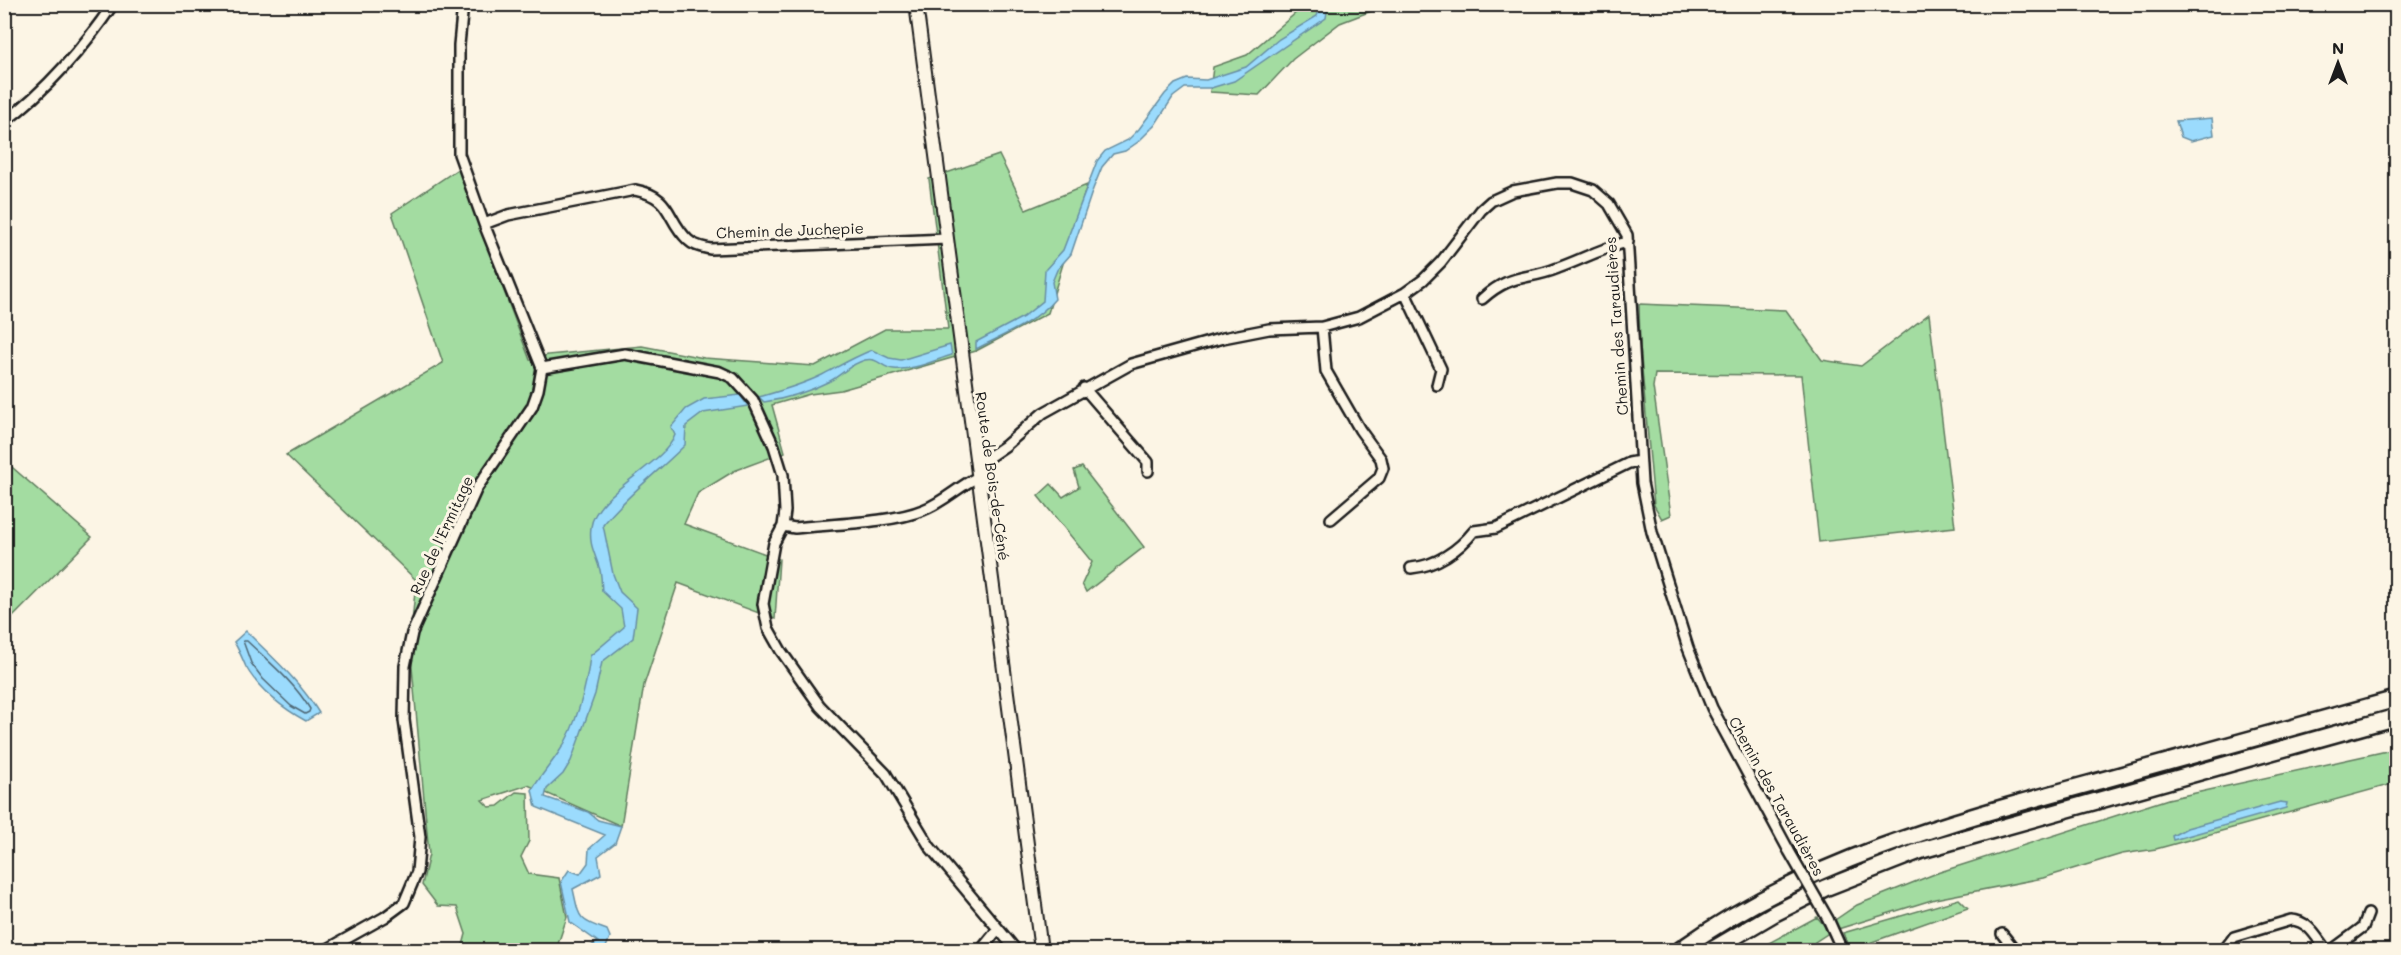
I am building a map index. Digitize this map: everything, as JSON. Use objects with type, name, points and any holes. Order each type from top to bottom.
[{"type":"highway","points":[[1680,951],[1721,923],[1798,880],[1893,841],[2017,804],[2397,699]]},
{"type":"highway","points":[[1712,951],[1774,913],[1825,888],[1922,850],[2397,717]]},
{"type":"street","points":[[4,122],[42,88],[93,34],[113,4]]},
{"type":"street","points":[[463,4],[459,45],[459,154],[484,224],[542,368],[625,354],[720,372],[733,378],[753,400],[774,446],[783,475],[785,511],[783,526],[774,543],[766,577],[763,604],[768,628],[781,651],[820,706],[886,774],[930,847],[1016,951]]},
{"type":"street","name":"Route de Bois-de-Céné","points":[[916,4],[1041,951]]},
{"type":"street","name":"Chemin des Taraudières","points":[[976,463],[983,461],[1005,446],[1042,413],[1131,364],[1223,338],[1269,329],[1322,327],[1359,317],[1405,293],[1431,272],[1469,224],[1491,201],[1501,196],[1530,186],[1551,183],[1572,183],[1593,189],[1609,204],[1628,242],[1640,461],[1647,515],[1688,648],[1720,726],[1828,919],[1842,951]]},
{"type":"street","name":"Chemin de Juchepie","points":[[484,224],[508,215],[635,190],[650,193],[662,201],[688,240],[710,249],[947,239]]},
{"type":"street","points":[[1482,299],[1497,285],[1555,270],[1628,242]]},
{"type":"street","points":[[1405,293],[1441,369],[1437,385]]},
{"type":"street","points":[[1322,327],[1326,371],[1360,430],[1381,459],[1383,468],[1379,478],[1331,519]]},
{"type":"street","name":"Rue de l'Ermitage","points":[[326,951],[385,917],[404,903],[417,872],[420,837],[404,720],[405,666],[412,633],[477,488],[532,407],[542,368]]},
{"type":"street","points":[[1084,388],[1148,462],[1148,471]]},
{"type":"street","points":[[1411,568],[1428,567],[1463,544],[1474,531],[1496,528],[1629,463],[1640,461]]},
{"type":"street","points":[[783,526],[795,528],[889,518],[921,511],[945,499],[978,477]]},
{"type":"street","points":[[2332,951],[2363,927],[2367,914]]},
{"type":"street","points":[[2224,951],[2234,937],[2291,920],[2307,925],[2326,951]]},
{"type":"street","points":[[981,951],[998,929]]},
{"type":"street","points":[[2002,934],[2015,951]]},
{"type":"green space","points":[[1305,5],[1387,5],[1340,23],[1293,59],[1259,95],[1210,92],[1213,67],[1247,55]]},
{"type":"green space","points":[[999,155],[1026,210],[1087,185],[1048,313],[976,351],[841,390],[810,394],[772,405],[785,452],[734,471],[698,493],[684,524],[779,559],[775,619],[678,583],[644,685],[621,826],[528,785],[482,800],[489,807],[498,806],[516,792],[528,793],[529,841],[521,857],[529,874],[559,878],[567,917],[556,950],[459,950],[462,949],[466,934],[457,907],[438,906],[422,885],[429,854],[410,645],[416,580],[286,455],[443,363],[392,213],[458,169],[530,360],[548,355],[642,346],[704,358],[815,366],[885,329],[948,329],[929,179]]},
{"type":"green space","points":[[1639,304],[1786,310],[1822,360],[1861,366],[1929,314],[1955,527],[1819,542],[1801,375],[1655,374],[1653,387],[1671,515],[1662,519],[1654,505],[1640,347]]},
{"type":"green space","points":[[5,461],[92,537],[5,625]]},
{"type":"green space","points":[[1082,467],[1144,547],[1086,592],[1082,584],[1092,562],[1038,496],[1051,484],[1063,497],[1079,487],[1074,470]]},
{"type":"green space","points":[[2396,749],[2396,783],[2156,849],[2122,854],[2043,878],[1935,899],[1838,929],[1835,920],[1857,905],[1937,873],[2168,799]]},
{"type":"green space","points":[[1959,899],[1968,908],[1853,950],[1850,950],[1843,933]]},
{"type":"green space","points":[[1817,917],[1830,932],[1815,942],[1811,950],[1756,950]]},
{"type":"water","points":[[1321,5],[1328,5],[1326,18],[1234,81],[1211,88],[1185,88],[1173,97],[1155,125],[1138,142],[1125,151],[1113,154],[1102,167],[1071,254],[1057,270],[1052,282],[1055,299],[1028,322],[976,349],[976,342],[1023,317],[1043,301],[1045,270],[1063,250],[1097,161],[1105,151],[1128,140],[1175,84],[1187,79],[1206,80],[1246,67],[1279,39],[1317,16]]},
{"type":"water","points":[[2212,118],[2214,135],[2191,141],[2181,137],[2176,121]]},
{"type":"water","points":[[950,345],[952,355],[916,367],[894,369],[869,359],[855,364],[830,381],[806,391],[764,402],[759,397],[807,382],[872,350],[889,358],[901,360]]},
{"type":"water","points":[[740,395],[748,406],[703,413],[686,426],[685,445],[632,494],[603,525],[613,574],[620,592],[637,608],[633,638],[602,662],[595,694],[571,761],[563,774],[547,789],[545,797],[588,812],[598,820],[621,826],[615,843],[598,856],[601,874],[573,889],[581,917],[607,930],[610,937],[605,950],[584,950],[598,942],[570,922],[561,882],[569,870],[580,874],[588,863],[589,849],[605,835],[536,807],[532,790],[571,731],[583,693],[590,656],[624,627],[621,609],[602,591],[601,573],[591,543],[591,527],[595,514],[604,502],[669,446],[675,435],[671,427],[686,409],[704,399]]},
{"type":"water","points":[[246,631],[294,680],[319,713],[306,721],[289,711],[265,691],[251,675],[234,642]]},
{"type":"water","points":[[2280,802],[2287,803],[2286,808],[2173,840],[2172,836],[2187,828]]}]
